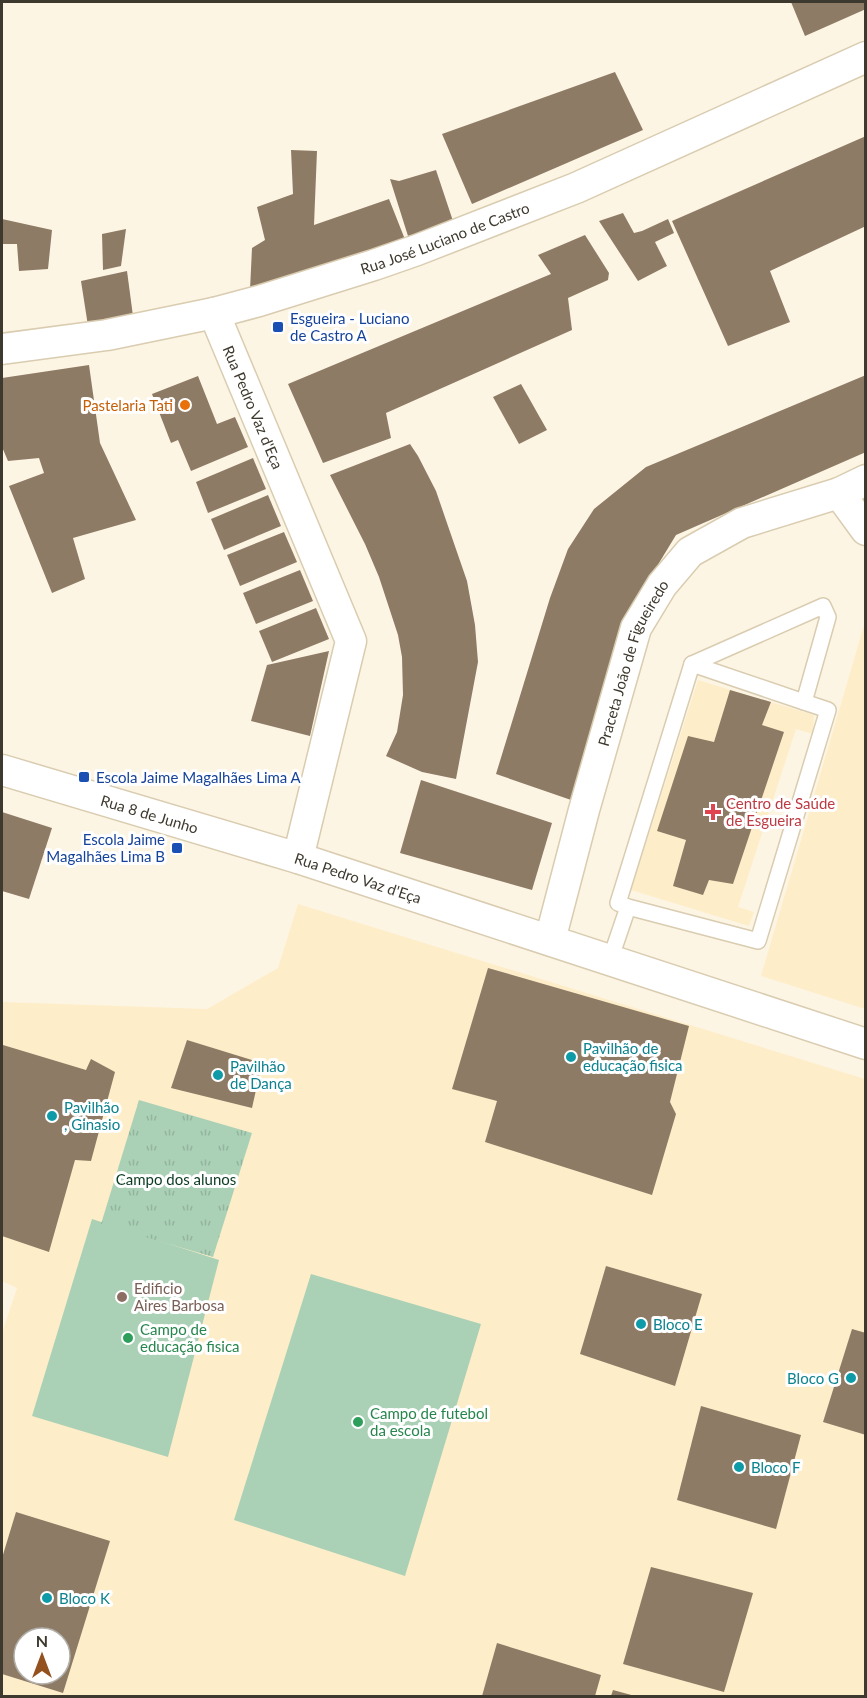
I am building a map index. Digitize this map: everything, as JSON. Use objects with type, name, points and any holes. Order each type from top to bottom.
[{"type":"street","name":"Rua José Luciano de Castro","points":[[2,349],[107,335],[214,313],[374,265],[565,192],[866,57]]},
{"type":"street","name":"Rua Pedro Vaz d'Eça","points":[[214,313],[351,641],[298,858],[866,1044]]},
{"type":"street","name":"Praceta João de Figueiredo","points":[[550,940],[636,628],[662,585],[690,552],[742,523],[839,493],[866,480]]},
{"type":"street","points":[[839,493],[866,530]]},
{"type":"street","name":"Rua 8 de Junho","points":[[2,770],[298,858]]},
{"type":"lane","points":[[692,664],[804,702],[828,710],[758,941],[628,907],[618,903],[692,664],[824,606],[828,617],[804,702]]},
{"type":"lane","points":[[610,960],[628,907]]},
{"type":"shaded area","points":[[865,622],[865,1009],[761,976]]},
{"type":"shaded area","name":"Centro de Saúde de Esgueira","points":[[698,680],[814,715],[813,734],[796,729],[738,907],[754,912],[749,926],[631,890]]},
{"type":"shaded area","points":[[298,904],[865,1079],[865,1696],[2,1696],[2,1333],[17,1288],[2,1281],[2,1002],[207,1009],[278,968]]},
{"type":"green space","name":"Campo dos alunos","points":[[139,1100],[252,1133],[213,1257],[101,1224]]},
{"type":"green space","name":"Campo de educação fisica","points":[[92,1219],[219,1260],[168,1457],[32,1416]]},
{"type":"green space","name":"Campo de futebol da escola","points":[[311,1274],[481,1324],[405,1576],[234,1520]]},
{"type":"building","points":[[791,2],[866,2],[866,9],[805,36]]},
{"type":"building","points":[[615,72],[643,130],[472,204],[442,134]]},
{"type":"building","points":[[866,136],[866,226],[770,271],[790,322],[728,346],[672,221]]},
{"type":"building","points":[[291,150],[317,151],[314,225],[389,199],[406,242],[250,290],[252,248],[265,240],[257,207],[293,194]]},
{"type":"building","points":[[436,170],[454,224],[408,236],[390,179],[399,181]]},
{"type":"building","points":[[623,213],[634,233],[668,219],[674,233],[655,242],[667,266],[638,281],[599,221]]},
{"type":"building","points":[[2,219],[52,230],[48,269],[19,271],[17,244],[2,244]]},
{"type":"building","points":[[126,229],[121,266],[103,270],[102,234]]},
{"type":"building","points":[[585,235],[609,273],[608,280],[568,298],[572,330],[386,413],[391,438],[323,463],[288,384],[551,274],[538,255]]},
{"type":"building","points":[[127,271],[133,316],[88,326],[81,281]]},
{"type":"building","points":[[89,365],[100,443],[136,520],[73,538],[85,579],[52,593],[9,486],[44,473],[39,458],[8,461],[2,447],[2,378]]},
{"type":"building","points":[[866,375],[866,452],[676,535],[659,563],[632,622],[574,801],[496,774],[550,598],[568,549],[594,509],[646,467]]},
{"type":"building","points":[[198,376],[217,424],[235,417],[248,447],[191,471],[178,440],[171,443],[152,394]]},
{"type":"building","points":[[521,384],[547,430],[519,444],[493,397]]},
{"type":"building","points":[[410,444],[436,491],[467,581],[475,625],[478,662],[456,779],[422,772],[386,756],[397,732],[403,695],[402,657],[398,635],[379,577],[365,544],[330,475]]},
{"type":"building","points":[[253,458],[266,489],[208,513],[196,482]]},
{"type":"building","points":[[268,495],[281,526],[224,550],[211,519]]},
{"type":"building","points":[[284,532],[297,562],[240,586],[227,555]]},
{"type":"building","points":[[300,570],[313,601],[256,624],[243,593]]},
{"type":"building","points":[[316,608],[329,639],[272,662],[259,631]]},
{"type":"building","points":[[329,651],[310,736],[251,721],[267,665]]},
{"type":"building","points":[[730,690],[771,702],[762,725],[784,732],[733,884],[709,880],[703,895],[673,886],[686,840],[657,831],[688,736],[714,742]]},
{"type":"building","points":[[421,780],[552,823],[532,890],[400,853]]},
{"type":"building","points":[[2,812],[52,828],[29,899],[2,891]]},
{"type":"building","name":"Pavilhão de educação fisica","points":[[488,968],[689,1026],[670,1102],[676,1114],[652,1195],[485,1142],[497,1101],[452,1089]]},
{"type":"building","name":"Pavilhão de Dança","points":[[187,1040],[262,1063],[252,1108],[171,1088]]},
{"type":"building","name":"Pavilhão , Ginasio","points":[[3,1045],[86,1070],[91,1059],[115,1072],[91,1161],[75,1160],[49,1252],[2,1236]]},
{"type":"building","name":"Bloco E","points":[[606,1266],[702,1294],[675,1386],[580,1354]]},
{"type":"building","name":"Bloco G","points":[[852,1329],[866,1333],[866,1435],[823,1422]]},
{"type":"building","name":"Bloco F","points":[[701,1406],[801,1435],[776,1529],[677,1500]]},
{"type":"building","name":"Bloco K","points":[[16,1512],[110,1541],[72,1664],[72,1626],[12,1626],[12,1677],[2,1674],[2,1558]]},
{"type":"building","points":[[651,1567],[753,1593],[724,1692],[623,1664]]},
{"type":"building","points":[[497,1643],[601,1675],[595,1696],[482,1696]]},
{"type":"building","name":"Bloco K","points":[[41,1686],[65,1686],[63,1693]]},
{"type":"building","points":[[613,1690],[635,1696],[611,1696]]},
{"type":"place","name":"Esgueira - Luciano de Castro A","points":[[278,327]]},
{"type":"place","name":"Pastelaria Tati","points":[[185,405]]},
{"type":"place","name":"Escola Jaime Magalhães Lima A","points":[[84,777]]},
{"type":"place","name":"Centro de Saúde de Esgueira","points":[[713,812]]},
{"type":"place","name":"Escola Jaime Magalhães Lima B","points":[[177,848]]},
{"type":"place","name":"Pavilhão de educação fisica","points":[[571,1057]]},
{"type":"place","name":"Pavilhão de Dança","points":[[218,1075]]},
{"type":"place","name":"Pavilhão , Ginasio","points":[[52,1116]]},
{"type":"place","name":"Edificio Aires Barbosa","points":[[122,1297]]},
{"type":"place","name":"Bloco E","points":[[641,1324]]},
{"type":"place","name":"Campo de educação fisica","points":[[128,1338]]},
{"type":"place","name":"Bloco G","points":[[851,1378]]},
{"type":"place","name":"Campo de futebol da escola","points":[[358,1422]]},
{"type":"place","name":"Bloco F","points":[[739,1467]]},
{"type":"place","name":"Bloco K","points":[[47,1598]]}]
